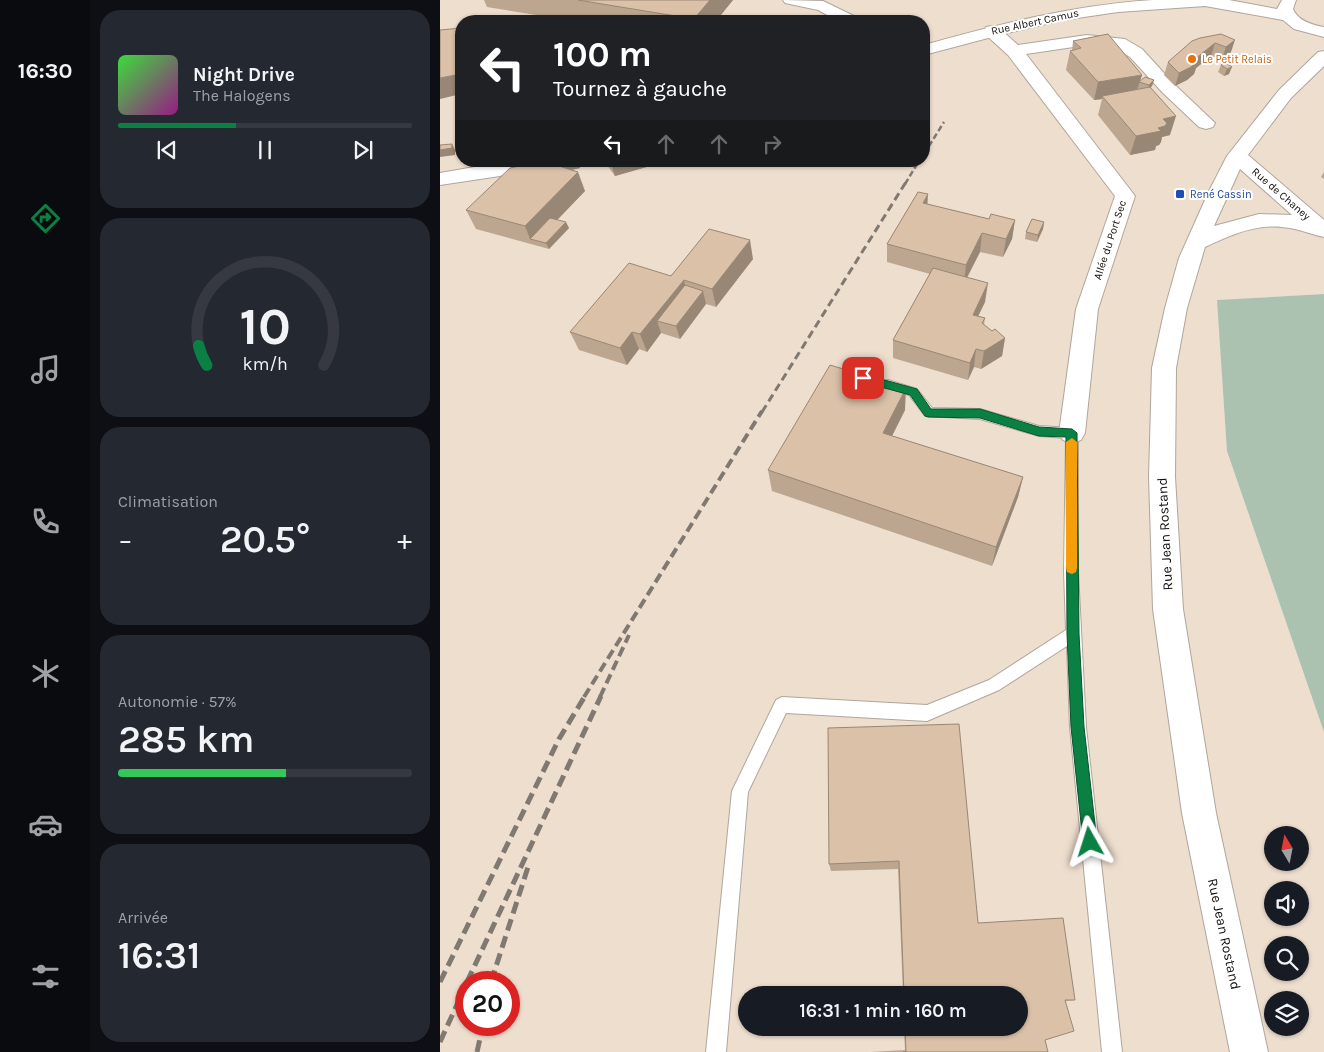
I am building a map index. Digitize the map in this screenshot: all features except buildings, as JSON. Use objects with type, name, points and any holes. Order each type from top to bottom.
[{"type":"street","points":[[792,0],[823,6],[839,15]]},
{"type":"street","name":"Rue Albert Camus","points":[[930,48],[992,31],[1084,12],[1144,4],[1214,1],[1289,8]]},
{"type":"street","points":[[1289,8],[1316,30],[1324,56]]},
{"type":"street","points":[[992,31],[1014,51],[1087,40],[1119,43],[1136,53],[1168,88],[1206,123]]},
{"type":"street","name":"Allée du Port Sec","points":[[1014,51],[1125,196],[1087,309],[1072,433]]},
{"type":"street","name":"Rue Jean Rostand","points":[[1249,1052],[1199,812],[1168,609],[1162,477],[1164,368],[1188,266],[1218,191],[1237,156],[1285,94],[1324,56]]},
{"type":"street","name":"Rue de Chaney","points":[[1237,156],[1323,230]]},
{"type":"street","points":[[440,179],[510,167]]},
{"type":"street","points":[[1198,242],[1229,227],[1265,219],[1303,222],[1323,230]]},
{"type":"lane","points":[[875,382],[914,392],[928,413],[980,414],[1039,431],[1072,433],[1073,634],[1078,727],[1112,1052]]},
{"type":"lane","points":[[716,1052],[740,790],[782,705],[927,713],[994,685],[1073,634]]},
{"type":"shaded area","points":[[440,0],[1324,0],[1324,294],[1217,300],[1324,719],[1324,1052],[440,1052]]},
{"type":"green space","points":[[1324,294],[1324,732],[1227,451],[1217,300]]},
{"type":"railway","points":[[930,144],[944,122]]},
{"type":"railway","points":[[905,184],[915,167]]},
{"type":"railway","points":[[762,412],[906,182]]},
{"type":"railway","points":[[584,697],[762,411]]},
{"type":"railway","points":[[600,697],[629,635]]},
{"type":"railway","points":[[440,982],[559,739],[585,696]]},
{"type":"railway","points":[[472,971],[601,696]]},
{"type":"railway","points":[[495,971],[529,864]]},
{"type":"railway","points":[[440,1042],[455,1009]]},
{"type":"railway","points":[[477,1052],[481,1036]]},
{"type":"slow traffic","points":[[1072,442],[1072,568]]},
{"type":"place","name":"Le Petit Relais","points":[[1192,59]]},
{"type":"place","name":"René Cassin","points":[[1180,194]]},
{"type":"route","points":[[863,378],[914,392],[928,413],[980,414],[1039,431],[1072,433],[1073,634],[1078,727],[1090,842]]}]
